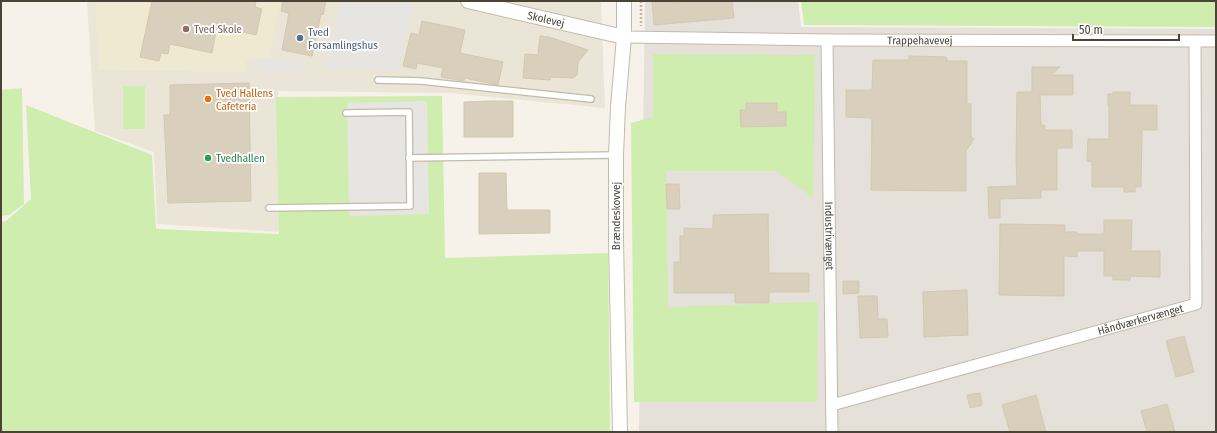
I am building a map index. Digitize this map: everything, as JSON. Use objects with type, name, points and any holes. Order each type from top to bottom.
[{"type":"street","name":"Skolevej","points":[[468,1],[624,37]]},
{"type":"street","name":"Brændeskovvej","points":[[620,432],[616,240],[616,155],[624,37],[624,1]]},
{"type":"street","name":"Trappehavevej","points":[[624,37],[827,40],[1216,41]]},
{"type":"street","name":"Industrivænget","points":[[827,40],[832,432]]},
{"type":"street","name":"Håndværkervænget","points":[[832,405],[1196,304],[1195,41]]},
{"type":"lane","points":[[378,80],[421,81],[591,99]]},
{"type":"lane","points":[[269,208],[410,206],[408,112],[346,113]]},
{"type":"lane","points":[[409,158],[616,155]]},
{"type":"path","points":[[641,1],[641,37]]},
{"type":"shaded area","points":[[87,1],[601,1],[605,108],[450,93],[278,91],[279,232],[157,224],[154,152],[95,131]]},
{"type":"shaded area","name":"Tved Skole","points":[[95,1],[280,1],[270,57],[247,60],[244,72],[99,70]]},
{"type":"shaded area","points":[[342,1],[414,1],[398,71],[325,69]]},
{"type":"shaded area","points":[[645,1],[798,1],[801,27],[1216,29],[1216,432],[639,432]]},
{"type":"shaded area","points":[[258,59],[303,61],[302,72],[258,72]]},
{"type":"shaded area","points":[[427,101],[429,214],[349,216],[347,103]]},
{"type":"green space","points":[[801,1],[1216,1],[1216,27],[804,25]]},
{"type":"green space","points":[[653,54],[815,55],[813,198],[776,171],[666,171],[668,307],[818,302],[817,402],[634,402],[631,123],[653,117]]},
{"type":"green space","points":[[123,86],[145,86],[145,129],[123,129]]},
{"type":"green space","points":[[22,88],[24,204],[9,215],[1,216],[1,90]]},
{"type":"green space","points":[[442,96],[445,258],[608,253],[610,432],[1,432],[1,222],[6,221],[31,199],[26,105],[152,155],[156,229],[279,234],[276,97]]},
{"type":"building","points":[[152,1],[256,1],[255,7],[262,9],[256,35],[217,26],[212,53],[170,44],[168,54],[161,53],[159,61],[140,57]]},
{"type":"building","name":"Tved Forsamlingshus","points":[[283,1],[326,1],[323,15],[321,14],[312,56],[282,50],[289,13],[281,11]]},
{"type":"building","points":[[652,1],[672,1],[672,3],[693,1],[732,1],[734,18],[654,25]]},
{"type":"building","points":[[422,21],[465,30],[460,53],[503,62],[498,85],[465,78],[464,81],[441,77],[443,68],[417,63],[416,69],[403,66],[411,33],[419,35]]},
{"type":"building","points":[[540,36],[549,37],[588,50],[578,62],[577,75],[573,78],[550,77],[550,80],[523,78],[525,54],[538,55]]},
{"type":"building","points":[[909,56],[946,57],[947,61],[967,61],[967,104],[971,104],[971,137],[974,139],[966,151],[966,191],[871,190],[872,118],[846,117],[846,90],[872,90],[873,60],[909,60]]},
{"type":"building","points":[[1032,67],[1060,67],[1051,75],[1073,75],[1073,95],[1040,95],[1041,125],[1045,125],[1045,130],[1072,130],[1072,148],[1057,148],[1057,190],[1041,190],[1041,198],[1000,199],[1000,218],[989,218],[988,187],[1017,186],[1017,92],[1032,92]]},
{"type":"building","name":"Tvedhallen","points":[[249,83],[251,201],[168,203],[164,115],[170,115],[170,85]]},
{"type":"building","points":[[1113,92],[1130,92],[1130,105],[1157,105],[1157,130],[1142,130],[1141,187],[1135,187],[1135,192],[1124,192],[1124,187],[1092,187],[1092,162],[1087,161],[1088,139],[1109,139],[1108,94],[1113,94]]},
{"type":"building","points":[[513,101],[513,137],[464,137],[464,102]]},
{"type":"building","points":[[746,103],[777,103],[777,112],[786,112],[786,126],[741,127],[740,110],[746,110]]},
{"type":"building","points":[[479,173],[506,173],[507,210],[550,210],[550,233],[479,234]]},
{"type":"building","points":[[666,184],[679,184],[680,209],[667,209]]},
{"type":"building","points":[[768,214],[769,273],[809,273],[809,292],[769,292],[769,303],[735,303],[735,293],[674,293],[674,262],[680,262],[680,236],[684,236],[684,228],[713,229],[713,215]]},
{"type":"building","points":[[1104,220],[1132,220],[1131,251],[1160,251],[1160,277],[1130,276],[1130,280],[1113,280],[1113,276],[1104,276],[1104,251],[1077,251],[1077,257],[1064,256],[1064,296],[999,295],[1000,224],[1065,225],[1065,232],[1077,232],[1077,234],[1104,234]]},
{"type":"building","points":[[843,281],[859,281],[859,293],[843,294]]},
{"type":"building","points":[[967,290],[968,335],[924,337],[923,292]]},
{"type":"building","points":[[858,296],[877,296],[878,319],[887,319],[888,337],[860,338]]},
{"type":"building","points":[[1184,336],[1194,372],[1176,377],[1166,341]]},
{"type":"building","points":[[980,393],[982,405],[970,408],[967,395]]},
{"type":"building","points":[[1036,395],[1046,432],[1010,432],[1002,405]]},
{"type":"building","points":[[1167,404],[1175,432],[1147,432],[1141,411]]},
{"type":"place","name":"Tved Skole","points":[[186,29]]},
{"type":"place","name":"Tved Forsamlingshus","points":[[300,38]]},
{"type":"place","name":"Tved Hallens Cafeteria","points":[[208,99]]},
{"type":"place","name":"Tvedhallen","points":[[208,158]]}]
